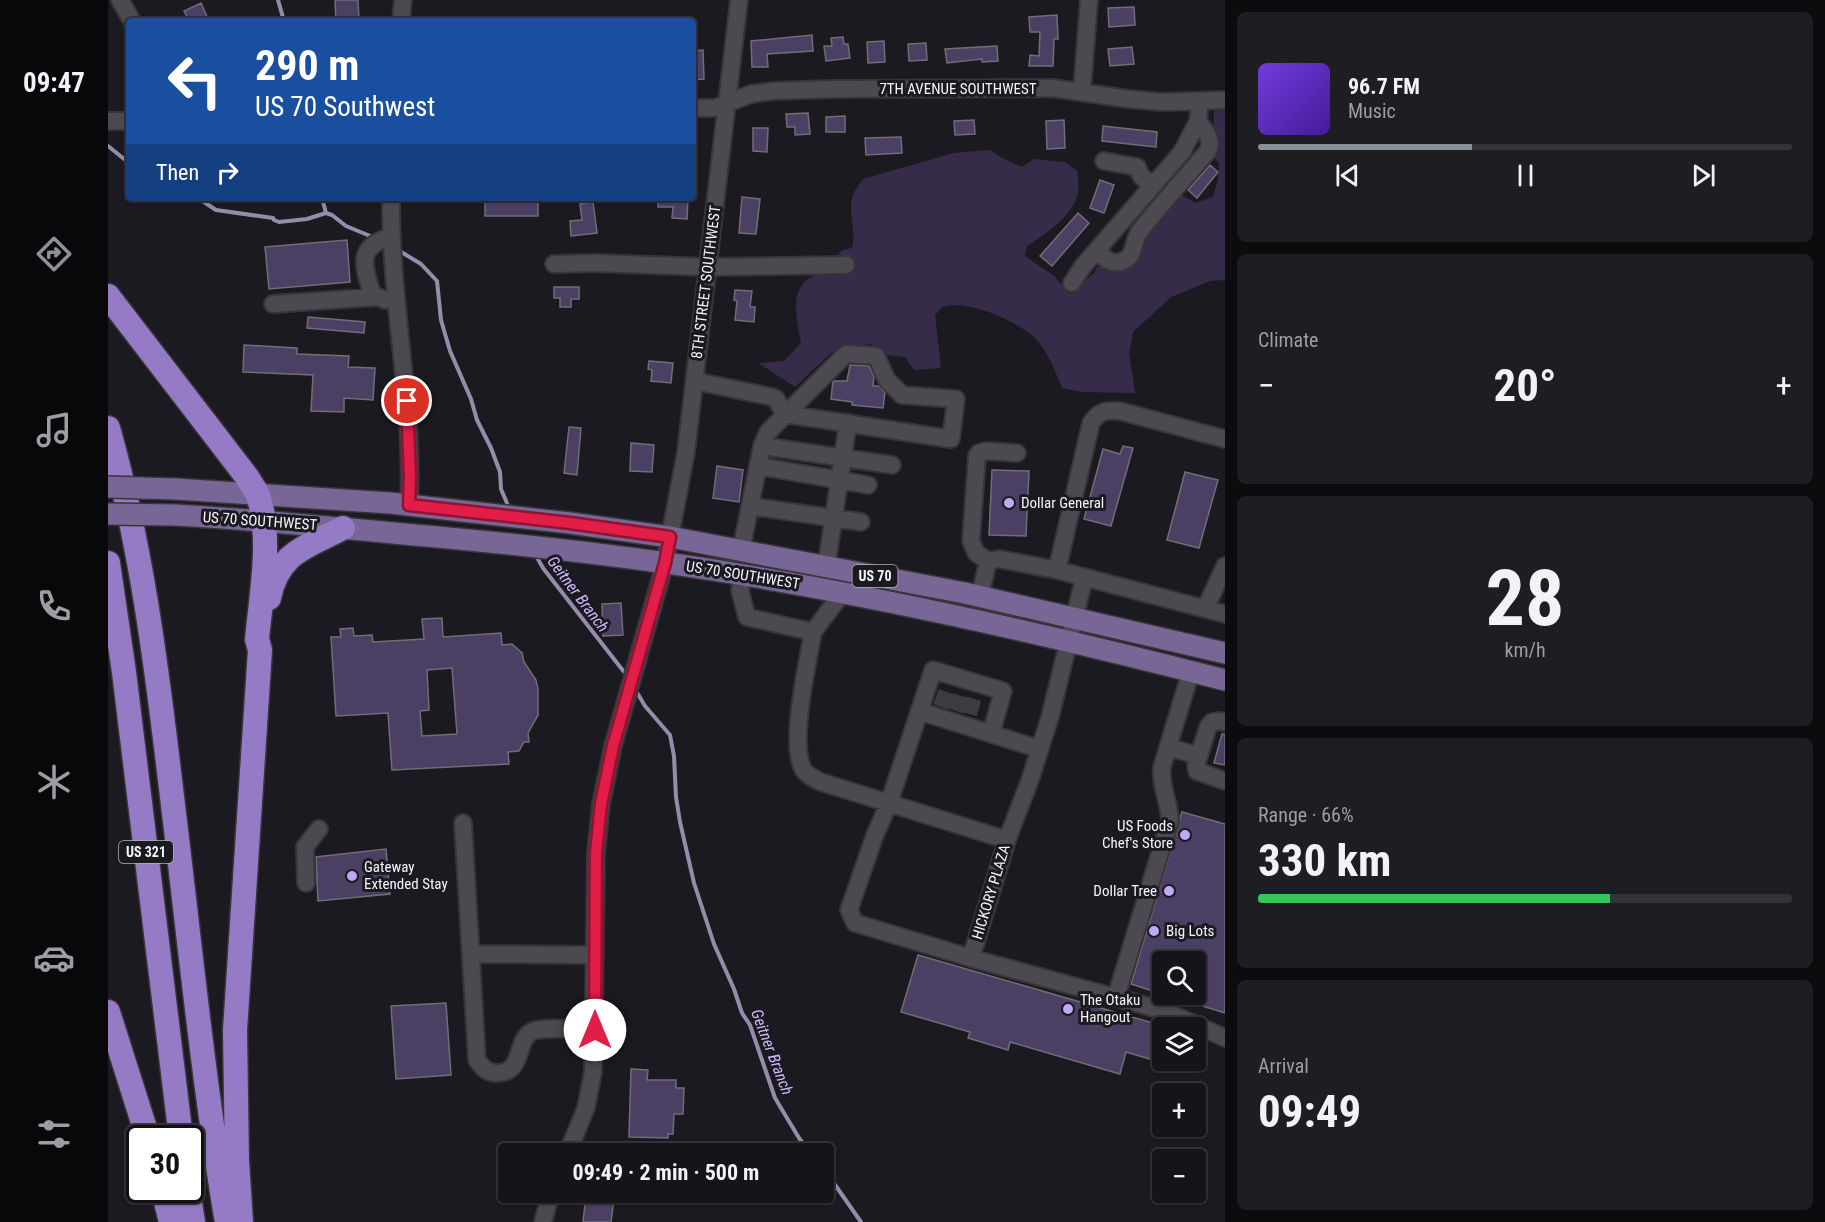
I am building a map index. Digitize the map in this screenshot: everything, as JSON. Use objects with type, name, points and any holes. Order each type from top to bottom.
[{"type":"highway","points":[[108,296],[257,493],[264,520],[265,540],[257,639],[261,650]]},
{"type":"highway","name":"US 321","points":[[108,428],[146,595],[227,1222]]},
{"type":"highway","points":[[242,1222],[237,1161],[235,1030],[261,650],[265,639],[269,595],[280,567],[300,549],[343,528]]},
{"type":"highway","name":"US 321","points":[[108,563],[124,672],[179,1125]]},
{"type":"highway","points":[[108,1012],[144,1125]]},
{"type":"highway","points":[[166,1203],[171,1222]]},
{"type":"highway","points":[[190,1203],[193,1222]]},
{"type":"main road","name":"US 70 SOUTHWEST","points":[[108,487],[257,493],[409,505],[670,537],[980,596],[1225,653]]},
{"type":"main road","name":"US 70 SOUTHWEST","points":[[108,514],[264,520],[451,538],[665,563],[843,592],[1070,641],[1225,680]]},
{"type":"street","points":[[120,0],[130,18]]},
{"type":"street","points":[[401,18],[403,0]]},
{"type":"street","name":"8TH STREET SOUTHWEST","points":[[571,1143],[590,1090],[593,1072],[596,853],[601,804],[613,746],[665,563],[686,452],[740,0]]},
{"type":"street","points":[[1082,91],[1089,0]]},
{"type":"street","name":"7TH AVENUE SOUTHWEST","points":[[696,108],[715,108],[728,105],[751,94],[773,91],[995,87],[1053,88],[1162,102],[1225,100]]},
{"type":"street","points":[[1072,283],[1083,266],[1182,152],[1198,121],[1200,101]]},
{"type":"street","points":[[108,121],[126,121]]},
{"type":"street","points":[[1096,251],[1107,260],[1116,262],[1124,261],[1130,256],[1137,235],[1208,151],[1211,142],[1198,121]]},
{"type":"street","points":[[1104,161],[1137,167],[1141,176],[1153,186]]},
{"type":"street","points":[[390,201],[409,431],[409,505]]},
{"type":"street","points":[[376,297],[372,294],[365,271],[365,255],[375,241],[392,237]]},
{"type":"street","points":[[554,264],[606,263],[708,267],[846,265]]},
{"type":"street","points":[[273,304],[376,297],[397,303]]},
{"type":"street","points":[[741,550],[762,446],[770,429],[785,414],[844,356],[850,354],[876,356],[887,380],[902,395],[954,399],[957,402],[951,439],[785,414]]},
{"type":"street","points":[[695,381],[772,397],[776,399],[785,414]]},
{"type":"street","points":[[1057,570],[1091,423],[1096,416],[1104,411],[1120,411],[1225,439]]},
{"type":"street","points":[[824,567],[828,555],[848,423]]},
{"type":"street","points":[[762,446],[892,465]]},
{"type":"street","points":[[1017,453],[986,451],[977,456],[971,541],[976,553],[988,561],[999,559],[1057,570],[1084,579],[1225,614]]},
{"type":"street","points":[[758,466],[868,486]]},
{"type":"street","points":[[750,506],[861,522]]},
{"type":"street","points":[[980,596],[988,561]]},
{"type":"street","points":[[1204,609],[1225,566]]},
{"type":"street","points":[[743,575],[740,591],[747,617],[813,632]]},
{"type":"street","name":"HICKORY PLAZA","points":[[1084,579],[1050,717],[1030,780],[1007,840],[971,958],[1165,1011],[1225,1038]]},
{"type":"street","points":[[843,592],[813,632],[798,733],[798,758],[804,771],[821,782],[1007,840]]},
{"type":"street","points":[[971,958],[855,923],[849,910],[889,802],[933,670],[964,684],[1003,691],[991,734]]},
{"type":"street","points":[[1116,997],[1170,820],[1161,780],[1162,767],[1191,671]]},
{"type":"street","points":[[919,711],[954,716],[991,734],[1039,749]]},
{"type":"street","points":[[1225,722],[1212,722],[1196,765],[1197,771],[1225,782]]},
{"type":"street","points":[[1168,747],[1199,756]]},
{"type":"street","points":[[463,823],[477,1060],[482,1067],[496,1073],[511,1068],[519,1056],[522,1043],[533,1031],[544,1029],[595,1030]]},
{"type":"street","points":[[306,883],[305,847],[319,829]]},
{"type":"street","points":[[471,954],[595,955]]},
{"type":"street","points":[[543,1222],[548,1203]]},
{"type":"shaded area","points":[[1214,108],[1225,108],[1225,280],[1210,281],[1171,297],[1133,332],[1129,353],[1135,393],[1083,392],[1062,388],[1045,350],[1028,332],[991,313],[963,305],[941,308],[935,315],[941,368],[914,370],[905,357],[887,355],[870,344],[832,352],[795,387],[758,363],[784,361],[801,343],[796,301],[801,286],[807,280],[857,264],[838,254],[852,248],[851,201],[863,179],[954,153],[990,150],[1022,167],[1034,159],[1064,162],[1077,170],[1076,199],[1062,219],[1027,246],[1025,256],[1054,276],[1070,294],[1095,272],[1097,267],[1134,265],[1138,248],[1181,195],[1196,203],[1213,197],[1218,180],[1219,164],[1213,155]]},
{"type":"building","points":[[335,0],[358,0],[359,18],[336,18]]},
{"type":"building","points":[[201,3],[208,18],[188,18],[184,11]]},
{"type":"building","points":[[1134,7],[1135,25],[1109,27],[1108,8]]},
{"type":"building","points":[[1057,15],[1058,39],[1054,39],[1053,66],[1029,66],[1030,55],[1039,56],[1040,32],[1030,32],[1029,17]]},
{"type":"building","points":[[812,35],[813,51],[767,54],[768,67],[752,67],[751,41]]},
{"type":"building","points":[[843,37],[844,44],[848,44],[850,58],[826,61],[824,46],[832,46],[831,38]]},
{"type":"building","points":[[884,41],[885,62],[868,63],[867,42]]},
{"type":"building","points":[[926,43],[927,60],[909,61],[908,44]]},
{"type":"building","points":[[997,46],[998,61],[982,62],[982,59],[947,63],[945,49]]},
{"type":"building","points":[[1132,47],[1134,64],[1110,66],[1108,49]]},
{"type":"building","points":[[703,50],[704,79],[696,80],[696,51]]},
{"type":"building","points":[[808,113],[810,134],[795,135],[795,127],[787,127],[786,114]]},
{"type":"building","points":[[845,116],[845,132],[826,132],[826,117]]},
{"type":"building","points":[[974,120],[975,134],[955,135],[954,121]]},
{"type":"building","points":[[1064,120],[1065,148],[1047,149],[1046,121]]},
{"type":"building","points":[[1103,126],[1157,132],[1156,147],[1102,141]]},
{"type":"building","points":[[753,128],[768,128],[767,152],[753,151]]},
{"type":"building","points":[[901,137],[902,153],[866,155],[865,138]]},
{"type":"building","points":[[1210,165],[1218,172],[1197,198],[1188,190]]},
{"type":"building","points":[[1100,180],[1114,185],[1104,213],[1090,208]]},
{"type":"building","points":[[742,197],[760,199],[756,234],[739,233]]},
{"type":"building","points":[[538,201],[538,216],[485,216],[485,202]]},
{"type":"building","points":[[658,201],[688,201],[687,219],[672,218],[673,207],[658,207]]},
{"type":"building","points":[[593,202],[597,233],[571,236],[570,221],[582,220],[580,204]]},
{"type":"building","points":[[1078,213],[1089,223],[1052,266],[1040,256]]},
{"type":"building","points":[[347,240],[350,282],[269,289],[265,247]]},
{"type":"building","points":[[554,287],[579,287],[579,299],[571,299],[571,307],[560,307],[560,298],[554,298]]},
{"type":"building","points":[[735,290],[752,291],[750,307],[755,307],[754,322],[735,320],[737,301],[734,300]]},
{"type":"building","points":[[308,317],[365,322],[364,333],[307,328]]},
{"type":"building","points":[[244,345],[297,348],[297,354],[349,356],[348,367],[375,368],[373,400],[344,398],[344,412],[311,411],[313,375],[243,372]]},
{"type":"building","points":[[649,361],[673,363],[671,383],[651,381],[652,370],[648,369]]},
{"type":"building","points":[[850,365],[869,366],[874,376],[873,386],[879,386],[885,392],[883,408],[852,405],[852,402],[831,399],[833,381],[847,381]]},
{"type":"building","points":[[569,427],[581,428],[577,475],[564,473]]},
{"type":"building","points":[[631,443],[654,445],[652,472],[630,471]]},
{"type":"building","points":[[1123,446],[1133,448],[1111,526],[1084,519],[1103,449],[1120,454]]},
{"type":"building","points":[[717,466],[743,470],[739,502],[713,498]]},
{"type":"building","name":"Dollar General","points":[[992,470],[1029,471],[1026,536],[989,535]]},
{"type":"building","points":[[1185,472],[1218,480],[1199,548],[1167,540]]},
{"type":"building","points":[[621,603],[623,635],[603,636],[602,604]]},
{"type":"building","points":[[442,618],[443,637],[501,633],[502,645],[512,644],[522,653],[524,662],[536,680],[538,715],[528,733],[529,742],[524,742],[519,751],[508,752],[509,764],[392,770],[388,713],[336,716],[331,637],[341,637],[340,629],[353,628],[354,636],[372,635],[373,642],[424,639],[422,619]],"holes":[[[452,668],[457,734],[422,736],[420,711],[429,710],[427,670]]]},
{"type":"building","points":[[1222,734],[1225,734],[1225,765],[1214,763]]},
{"type":"building","points":[[1182,812],[1225,824],[1225,1013],[1199,1005],[1206,1005],[1206,951],[1152,951],[1152,991],[1131,984]]},
{"type":"building","name":"Gateway Extended Stay","points":[[386,849],[390,894],[318,901],[316,857]]},
{"type":"building","points":[[918,955],[1152,1023],[1152,1060],[1126,1052],[1120,1074],[1010,1042],[1008,1050],[968,1038],[970,1032],[901,1012]]},
{"type":"building","points":[[446,1003],[451,1075],[396,1079],[391,1006]]},
{"type":"building","points":[[631,1069],[648,1070],[647,1080],[676,1080],[676,1088],[684,1088],[683,1114],[674,1114],[673,1134],[668,1134],[668,1138],[629,1137]]},
{"type":"building","points":[[585,1203],[613,1203],[611,1222],[583,1222]]},
{"type":"waterway","points":[[278,0],[283,18]]},
{"type":"waterway","name":"Geitner Branch","points":[[108,146],[126,161]]},
{"type":"waterway","name":"Geitner Branch","points":[[202,201],[216,210],[273,218],[279,222],[307,219],[326,213],[346,226],[375,238]]},
{"type":"waterway","points":[[323,201],[326,213]]},
{"type":"waterway","name":"Geitner Branch","points":[[398,250],[421,264],[437,281],[441,320],[450,351],[471,399],[477,420],[491,448],[500,472],[501,489],[509,508]]},
{"type":"waterway","name":"Geitner Branch","points":[[535,554],[543,568],[628,677]]},
{"type":"waterway","name":"Geitner Branch","points":[[635,689],[645,706],[670,735],[680,822],[694,883],[714,944],[742,1013],[750,1025],[775,1098],[803,1143]]},
{"type":"waterway","name":"Geitner Branch","points":[[834,1183],[861,1222]]},
{"type":"tunnel","points":[[941,707],[949,684]]},
{"type":"tunnel","points":[[956,711],[963,689]]},
{"type":"tunnel","points":[[969,714],[975,693]]},
{"type":"place","name":"Dollar General","points":[[1009,503]]},
{"type":"place","name":"US Foods Chef's Store","points":[[1185,835]]},
{"type":"place","name":"Gateway Extended Stay","points":[[352,876]]},
{"type":"place","name":"Dollar Tree","points":[[1169,891]]},
{"type":"place","name":"Big Lots","points":[[1154,931]]},
{"type":"place","name":"The Otaku Hangout","points":[[1068,1009]]},
{"type":"route","points":[[407,401],[409,505],[670,537],[665,563],[613,746],[601,804],[596,853],[595,1030]]}]
